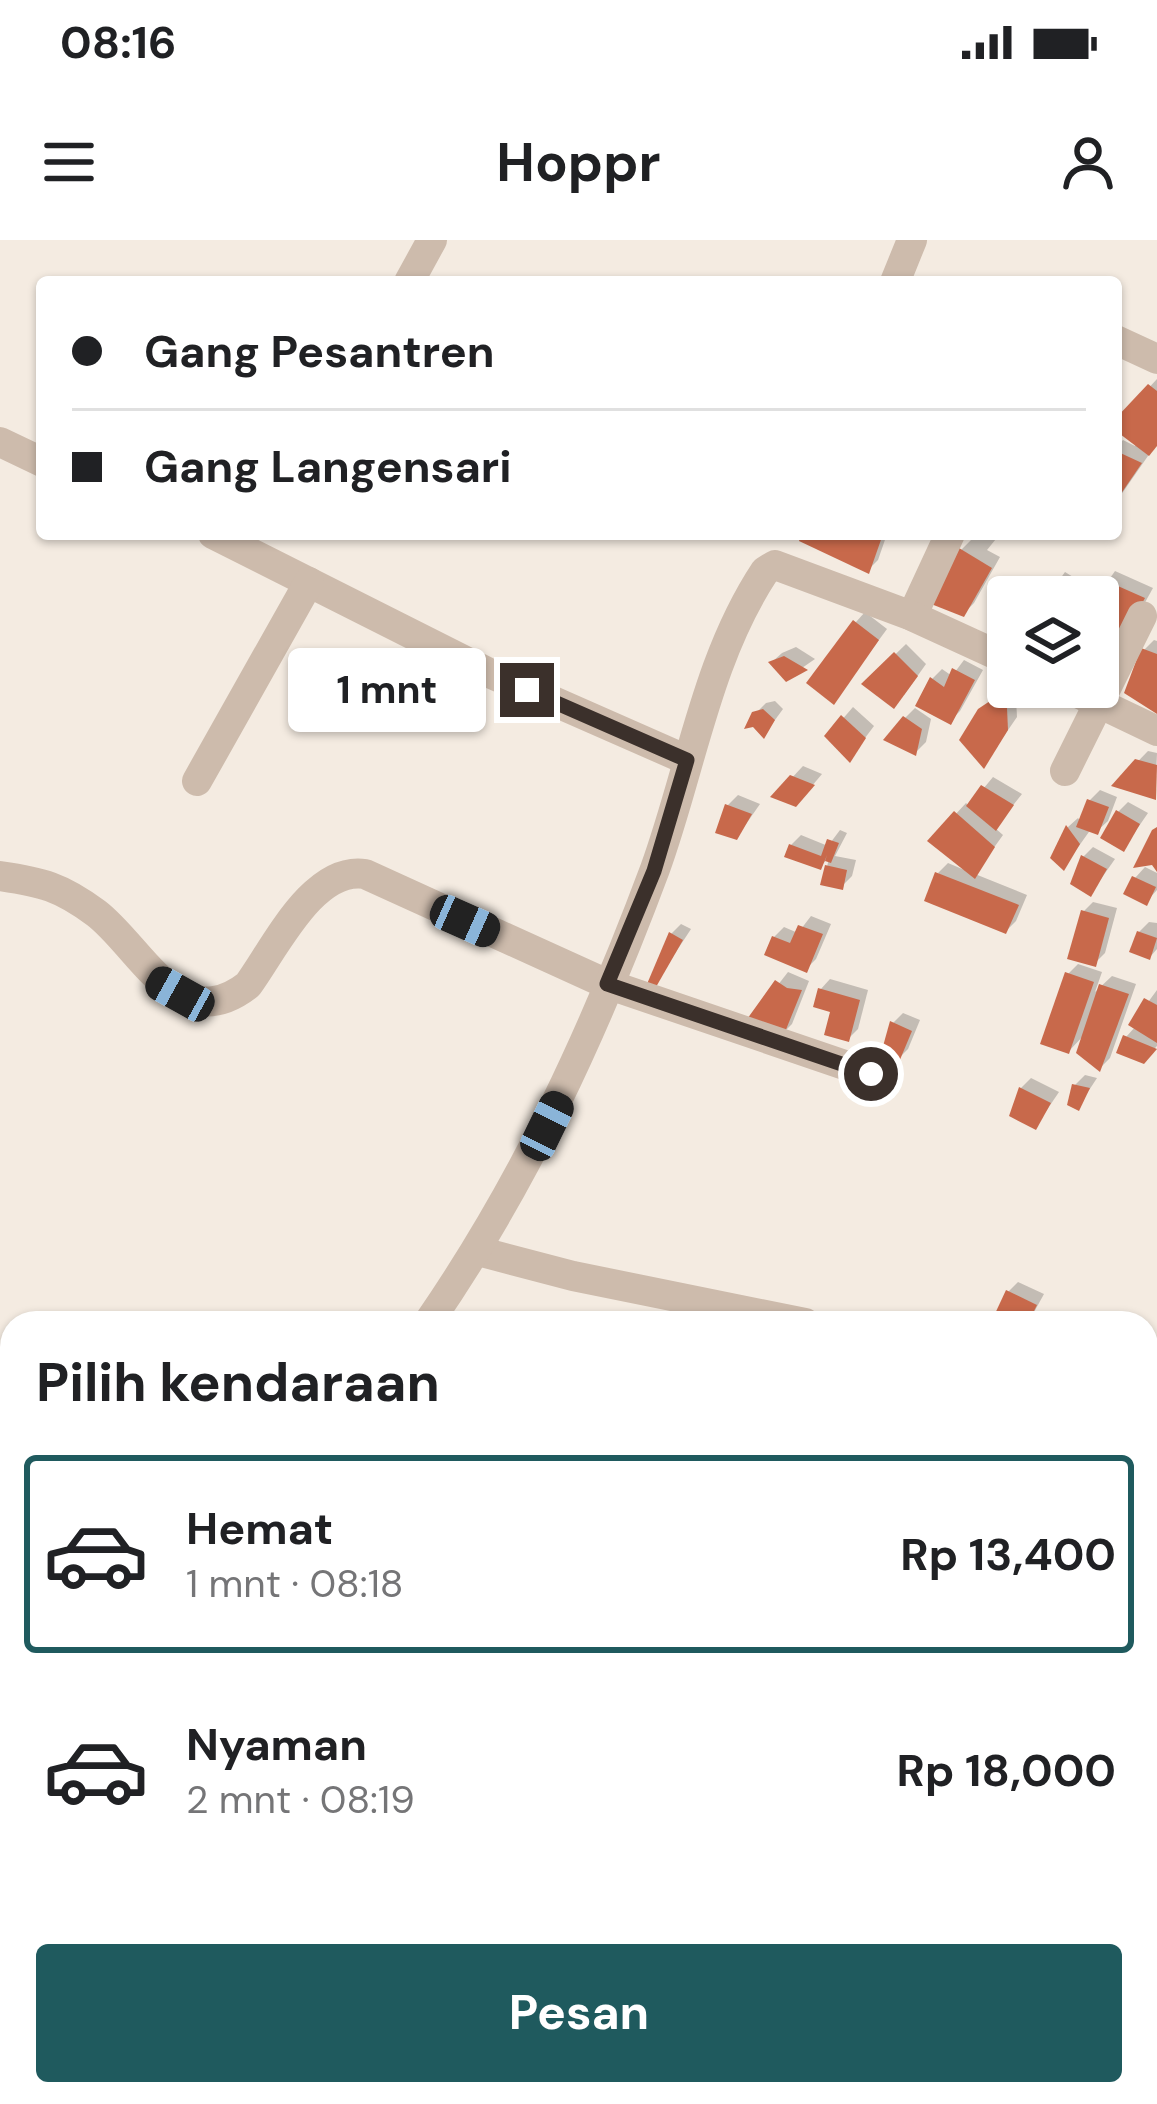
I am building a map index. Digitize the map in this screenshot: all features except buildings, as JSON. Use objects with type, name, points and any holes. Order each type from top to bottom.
[{"type":"street","points":[[412,276],[432,240]]},
{"type":"street","points":[[897,276],[912,240]]},
{"type":"street","points":[[1122,343],[1157,359]]},
{"type":"street","points":[[0,442],[36,459]]},
{"type":"street","points":[[436,1311],[478,1251],[567,1085],[654,871],[725,648],[780,540]]},
{"type":"street","points":[[912,616],[947,540]]},
{"type":"street","points":[[265,546],[309,582],[487,672],[687,760]]},
{"type":"street","points":[[768,568],[783,567],[987,650]]},
{"type":"street","points":[[197,781],[309,582]]},
{"type":"street","points":[[1119,663],[1142,616]]},
{"type":"street","points":[[1065,771],[1096,708]]},
{"type":"street","points":[[1109,708],[1157,731]]},
{"type":"street","points":[[0,875],[54,885],[122,937],[158,982],[180,994],[221,999],[248,985],[316,889],[333,877],[353,872],[607,984],[871,1074]]},
{"type":"street","points":[[478,1251],[573,1276],[747,1311]]},
{"type":"route","points":[[527,690],[687,760],[654,871],[607,984],[871,1074]]}]
